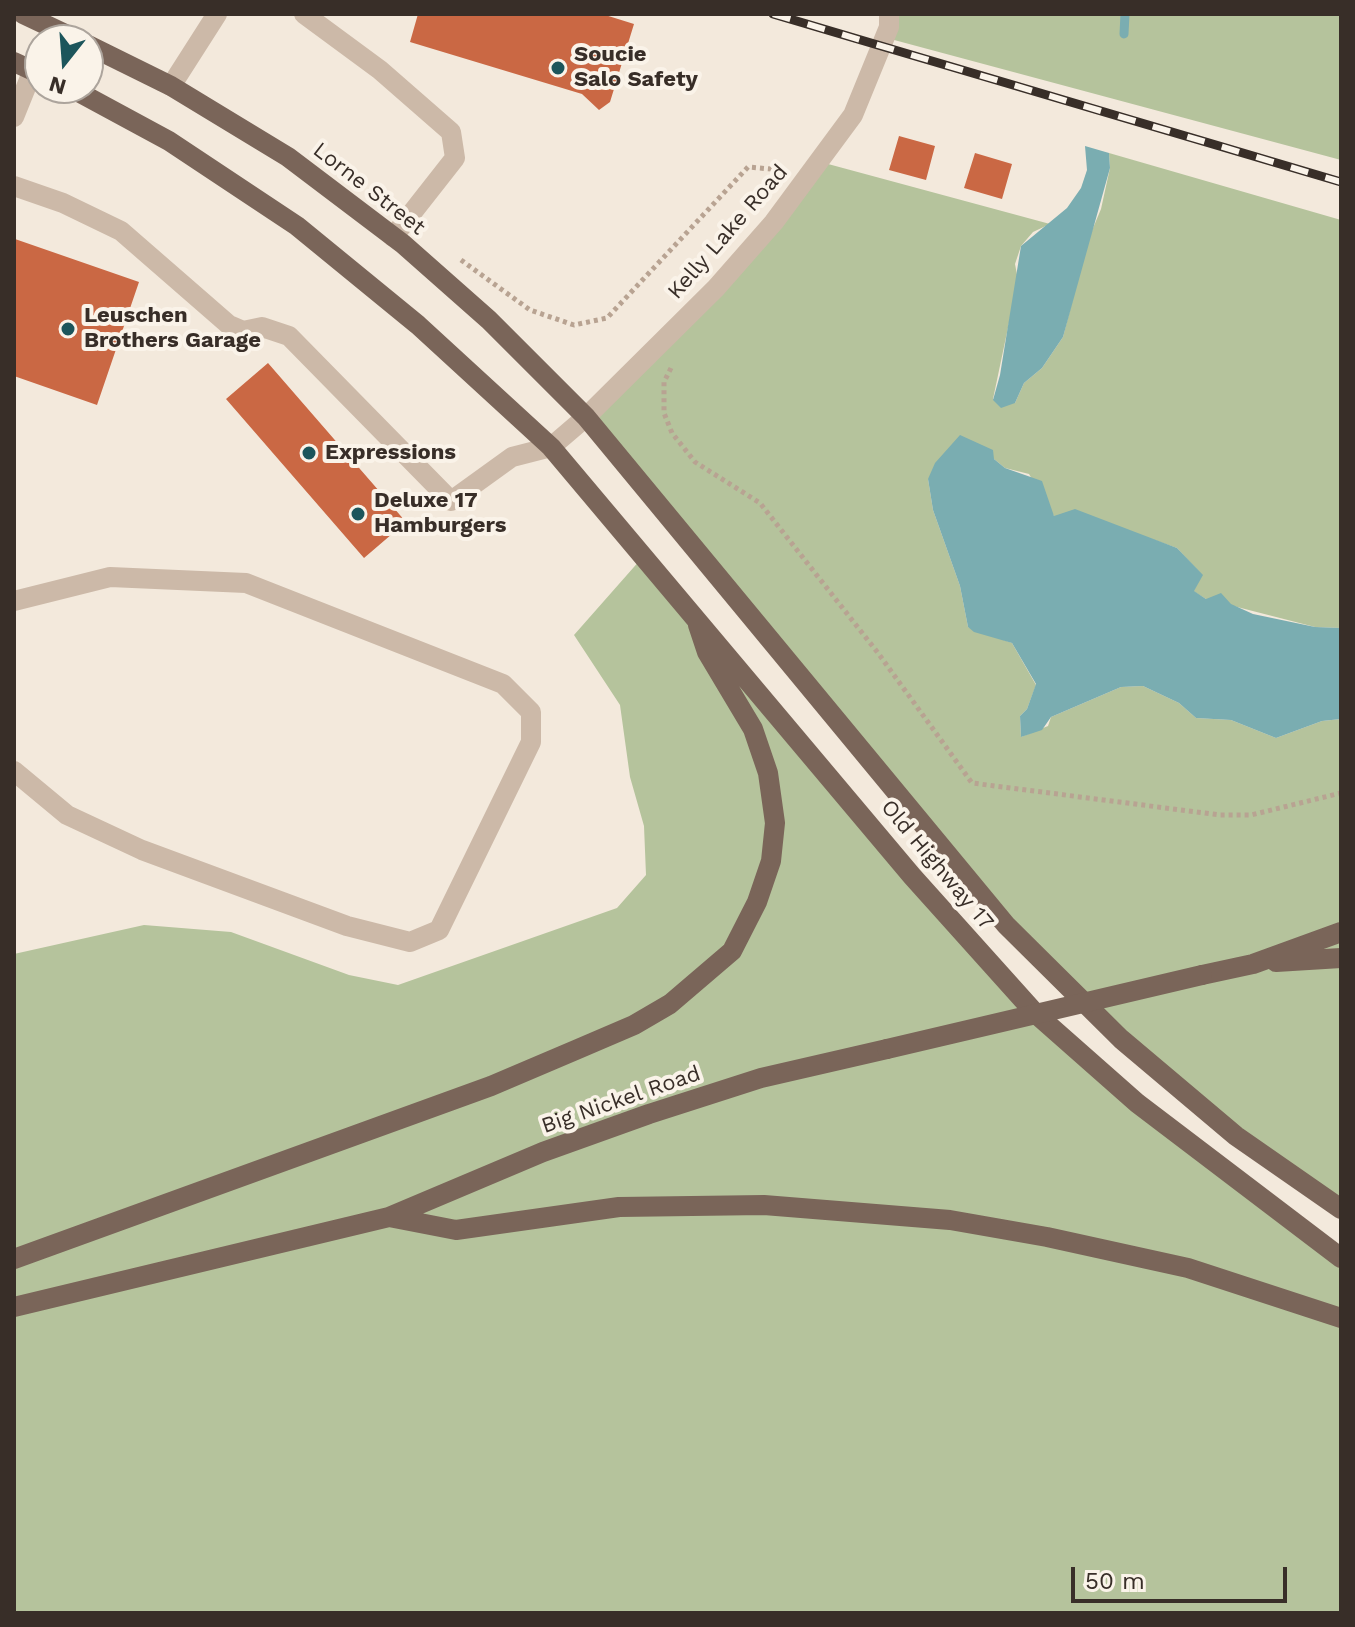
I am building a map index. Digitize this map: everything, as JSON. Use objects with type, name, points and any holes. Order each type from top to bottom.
[{"type":"main road","points":[[23,14],[44,24]]},
{"type":"main road","name":"Lorne Street","points":[[104,53],[171,86],[288,157],[393,237],[489,320],[586,417]]},
{"type":"main road","points":[[101,104],[169,141],[297,226],[418,325],[551,447]]},
{"type":"main road","name":"Old Highway 17","points":[[586,417],[1006,925],[1121,1039],[1236,1136],[1341,1209]]},
{"type":"main road","name":"Old Highway 17","points":[[551,447],[912,876],[1035,1013],[1161,1123],[1341,1258]]},
{"type":"main road","points":[[14,1259],[491,1086],[634,1025],[670,1004],[732,951],[766,875],[775,823],[768,773],[753,729],[707,652],[696,617]]},
{"type":"main road","points":[[1253,964],[1341,932]]},
{"type":"main road","points":[[1253,964],[1341,958]]},
{"type":"main road","name":"Big Nickel Road","points":[[14,1307],[389,1217],[543,1152],[761,1078],[1253,964]]},
{"type":"main road","points":[[389,1217],[456,1230],[619,1207],[764,1205],[950,1220],[1061,1239],[1188,1268],[1341,1318]]},
{"type":"street","points":[[171,86],[217,14]]},
{"type":"street","points":[[304,14],[380,70],[451,132],[455,158],[393,237]]},
{"type":"street","name":"Kelly Lake Road","points":[[551,447],[586,417],[716,288],[774,222],[853,115],[889,27],[889,14]]},
{"type":"street","points":[[14,117],[24,85]]},
{"type":"street","points":[[14,186],[63,203],[121,231],[229,325],[243,331],[262,327],[289,336],[451,501],[512,457],[551,447]]},
{"type":"street","points":[[14,601],[110,577],[246,583],[503,684],[531,712],[531,742],[439,930],[410,942],[347,926],[142,850],[67,815],[14,771]]},
{"type":"path","points":[[449,250],[530,310],[574,325],[607,318],[748,167],[811,173]]},
{"type":"path","points":[[664,413],[672,433],[695,462],[760,503],[878,653],[972,783],[1220,815],[1251,815],[1341,793]]},
{"type":"green space","points":[[887,14],[1341,14],[1341,160],[883,37]]},
{"type":"green space","points":[[1109,153],[1341,220],[1341,628],[1315,627],[1206,599],[1193,591],[1202,575],[1177,548],[1106,523],[1054,516],[1029,474],[1005,468],[994,459],[928,479],[933,510],[960,586],[968,627],[1012,643],[1036,685],[1027,709],[1020,716],[1021,737],[1048,726],[1051,717],[1121,687],[1143,686],[1179,703],[1196,718],[1231,720],[1276,738],[1322,721],[1341,719],[1341,1207],[1310,1186],[1059,976],[586,415],[713,289],[817,161],[1050,224],[1033,232],[1021,246],[1015,264],[1018,280],[993,399],[1015,403],[1024,383],[1042,368],[1063,337],[1088,240],[1101,209],[1110,168]]},
{"type":"green space","points":[[641,559],[988,968],[1341,1261],[1341,1613],[14,1613],[14,954],[144,925],[231,932],[349,975],[398,985],[617,908],[646,875],[644,826],[630,777],[620,705],[574,635]]},
{"type":"water","points":[[1085,146],[1109,153],[1110,168],[1063,337],[1042,368],[1024,383],[1015,403],[1001,408],[993,400],[1000,375],[1021,246],[1067,208],[1081,188],[1087,170]]},
{"type":"water","points":[[960,435],[993,450],[994,459],[1005,468],[1042,481],[1054,516],[1075,509],[1177,548],[1203,575],[1194,591],[1206,599],[1221,593],[1231,604],[1253,614],[1315,627],[1341,628],[1341,719],[1322,721],[1276,738],[1231,720],[1196,718],[1179,703],[1143,686],[1121,687],[1051,717],[1042,730],[1021,737],[1020,716],[1027,709],[1036,684],[1012,643],[974,632],[968,627],[960,586],[933,510],[928,479],[935,463]]},
{"type":"building","name":"Soucie Salo Safety","points":[[418,14],[602,14],[634,24],[610,102],[599,110],[582,94],[410,42]]},
{"type":"building","points":[[899,136],[935,146],[926,180],[889,170]]},
{"type":"building","points":[[975,153],[1012,164],[1002,199],[964,188]]},
{"type":"building","name":"Leuschen Brothers Garage","points":[[15,239],[139,282],[97,405],[14,376]]},
{"type":"building","points":[[268,363],[406,522],[364,558],[226,399]]},
{"type":"waterway","points":[[1124,34],[1125,14]]},
{"type":"railway","points":[[773,14],[1341,182]]},
{"type":"place","name":"Soucie Salo Safety","points":[[558,68]]},
{"type":"place","name":"Leuschen Brothers Garage","points":[[68,329]]},
{"type":"place","name":"Expressions","points":[[309,453]]},
{"type":"place","name":"Deluxe 17 Hamburgers","points":[[358,514]]}]
